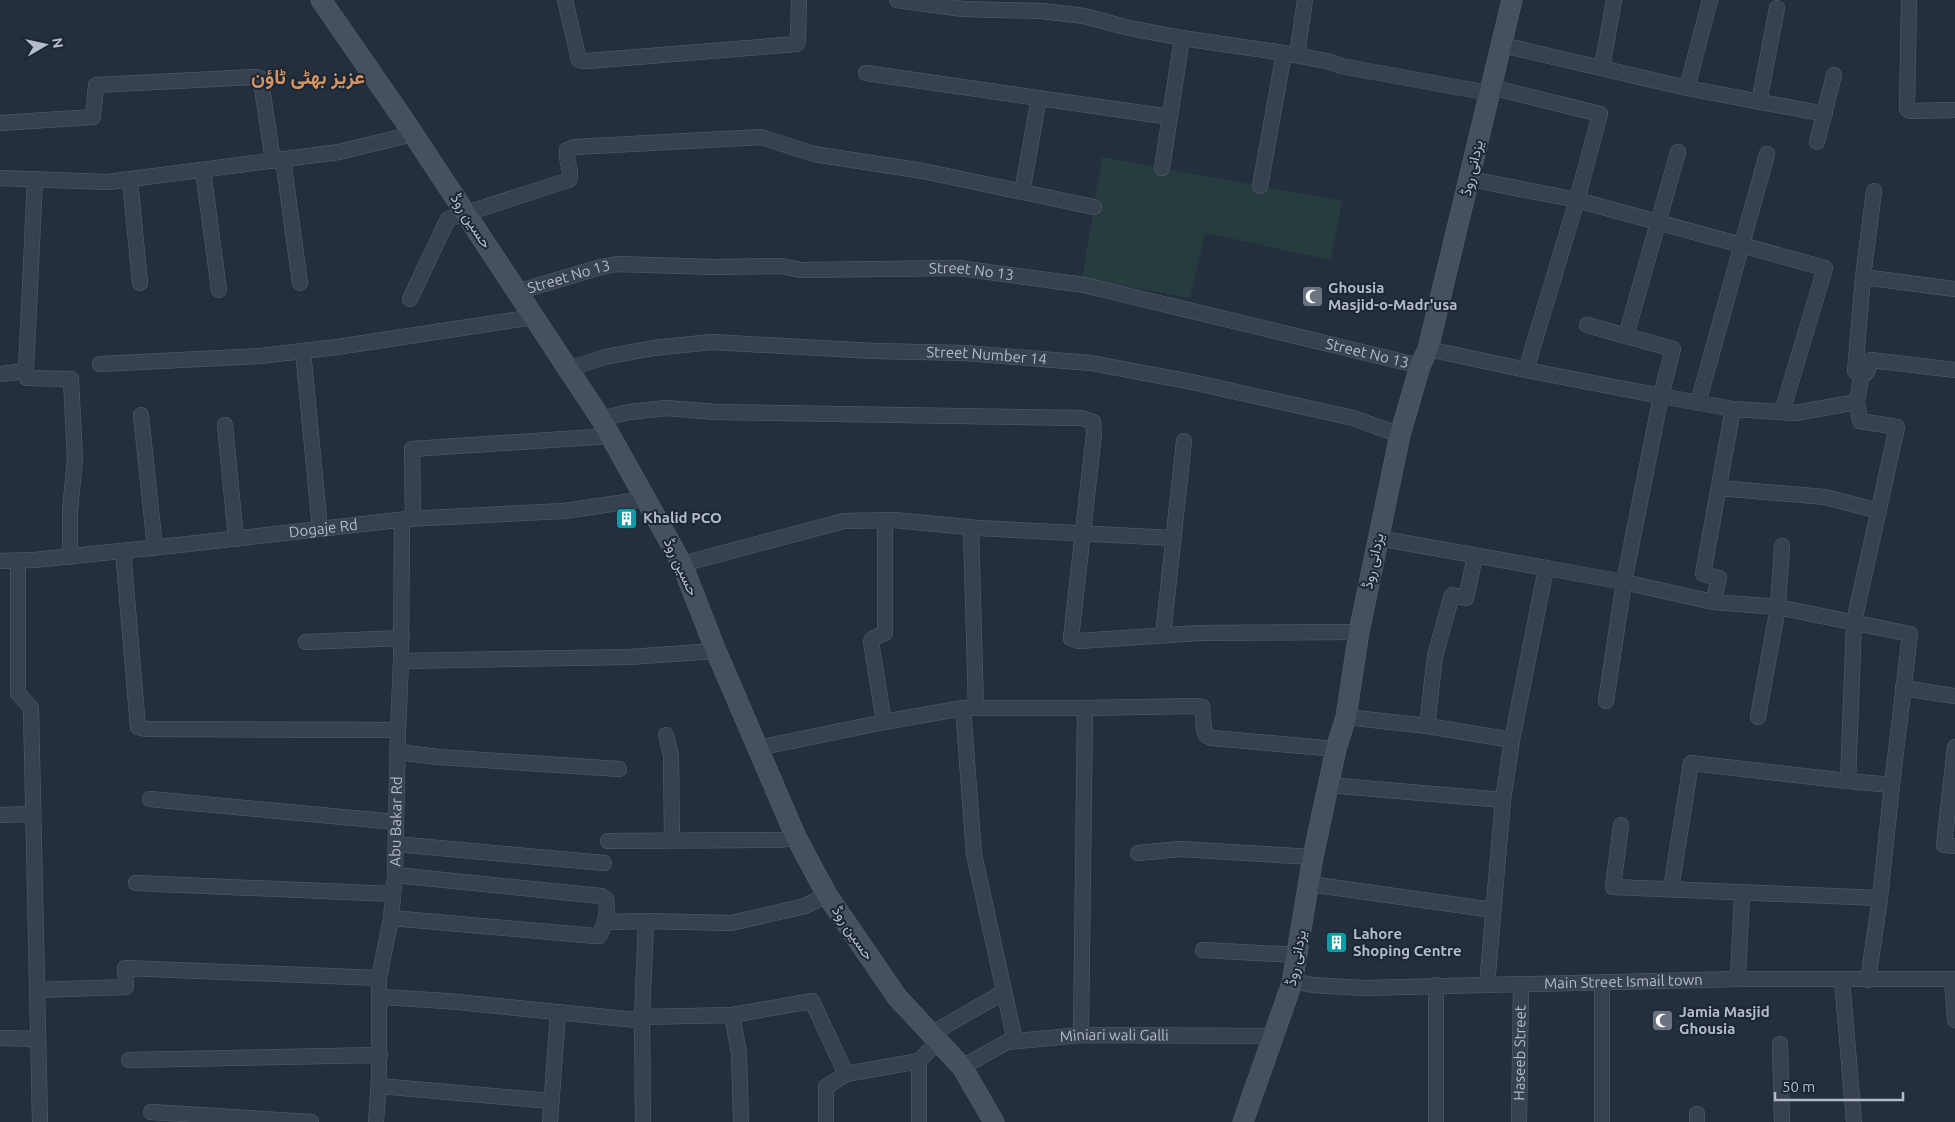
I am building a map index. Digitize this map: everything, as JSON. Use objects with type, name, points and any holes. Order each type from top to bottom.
[{"type":"street","name":"حسین روڈ","points":[[321,0],[413,134],[606,427],[682,564],[716,651],[796,837],[827,896],[897,997],[962,1067],[994,1122]]},
{"type":"street","points":[[565,0],[576,52],[579,60],[587,61],[796,44],[798,39],[799,0]]},
{"type":"street","points":[[897,0],[1084,16],[1129,28],[1290,54],[1332,62],[1341,66],[1490,90],[1600,114],[1578,200],[1526,370]]},
{"type":"street","points":[[1260,186],[1304,0]]},
{"type":"street","name":"یزدانی روڈ","points":[[1243,1122],[1292,982],[1310,884],[1313,857],[1336,749],[1346,717],[1359,632],[1400,434],[1424,358],[1470,179],[1512,0]]},
{"type":"street","points":[[1602,68],[1614,0]]},
{"type":"street","points":[[1688,88],[1710,0]]},
{"type":"street","points":[[1909,0],[1907,109],[1910,111],[1955,110]]},
{"type":"street","points":[[1759,102],[1777,8]]},
{"type":"street","points":[[1162,168],[1182,38]]},
{"type":"street","points":[[1502,45],[1688,88],[1825,114]]},
{"type":"street","points":[[866,73],[1170,117]]},
{"type":"street","points":[[1817,142],[1834,74]]},
{"type":"street","points":[[0,123],[93,117],[96,85],[260,78],[278,160],[300,282]]},
{"type":"street","points":[[1022,192],[1039,98]]},
{"type":"street","points":[[0,178],[108,182],[130,180],[339,152],[413,134]]},
{"type":"street","points":[[410,299],[448,219],[569,180],[570,172],[566,156],[567,150],[575,147],[761,137],[814,154],[923,172],[1094,207]]},
{"type":"street","points":[[1626,336],[1678,152]]},
{"type":"street","points":[[1698,403],[1767,154]]},
{"type":"street","points":[[203,170],[220,290]]},
{"type":"street","points":[[35,179],[26,371],[27,378],[71,380],[75,459],[70,510],[70,557]]},
{"type":"street","points":[[1470,179],[1578,200],[1825,268],[1782,412]]},
{"type":"street","points":[[130,180],[140,283]]},
{"type":"street","points":[[1862,377],[1855,371],[1863,277],[1874,192]]},
{"type":"street","name":"Street No 13","points":[[518,292],[617,264],[714,267],[782,266],[801,270],[958,268],[1084,285],[1424,358],[1526,370],[1733,409],[1795,413],[1857,402]]},
{"type":"street","points":[[1863,277],[1955,289]]},
{"type":"street","points":[[100,364],[260,356],[337,347],[534,317]]},
{"type":"street","points":[[1587,325],[1673,349],[1661,396],[1624,582],[1606,701]]},
{"type":"street","name":"Street Number 14","points":[[568,369],[606,356],[712,342],[874,351],[965,353],[1091,363],[1130,370],[1353,418],[1400,434]]},
{"type":"street","points":[[303,351],[320,529]]},
{"type":"street","points":[[1848,781],[1854,622],[1897,427],[1860,421],[1857,402],[1862,377],[1867,372],[1871,360],[1955,370]]},
{"type":"street","points":[[0,374],[26,371]]},
{"type":"street","points":[[606,427],[629,412],[666,408],[717,412],[1082,418],[1093,422],[1094,434],[1070,638],[1080,641],[1164,635],[1359,632]]},
{"type":"street","points":[[1713,602],[1719,578],[1703,574],[1733,409]]},
{"type":"street","points":[[141,415],[155,548]]},
{"type":"street","points":[[225,425],[236,539]]},
{"type":"street","name":"Abu Bakar Rd","points":[[376,1122],[380,1055],[379,978],[391,918],[395,875],[398,730],[412,449],[606,427]]},
{"type":"street","points":[[1164,635],[1184,441]]},
{"type":"street","points":[[1719,488],[1825,497],[1879,511]]},
{"type":"street","name":"Dogaje Rd","points":[[0,561],[70,557],[408,519],[564,511],[646,499]]},
{"type":"street","points":[[682,564],[844,521],[885,520],[971,528],[1174,538]]},
{"type":"street","points":[[884,722],[871,642],[872,639],[885,633],[885,520]]},
{"type":"street","points":[[971,528],[969,708],[974,854],[1015,1041]]},
{"type":"street","points":[[1378,538],[1624,582],[1713,602],[1778,608],[1910,634],[1880,898],[1868,980]]},
{"type":"street","points":[[1758,717],[1778,608],[1782,546]]},
{"type":"street","points":[[123,551],[138,727],[146,730],[398,730]]},
{"type":"street","points":[[1427,726],[1435,656],[1452,595],[1466,598],[1475,556]]},
{"type":"street","points":[[18,561],[18,693],[32,708],[40,1122]]},
{"type":"street","points":[[1487,985],[1504,800],[1512,740],[1546,568]]},
{"type":"street","points":[[306,642],[402,638]]},
{"type":"street","points":[[402,661],[629,657],[716,651]]},
{"type":"street","points":[[1903,688],[1955,696]]},
{"type":"street","points":[[758,748],[884,722],[969,708],[1196,706],[1202,707],[1204,730],[1206,736],[1212,738],[1336,749]]},
{"type":"street","points":[[1081,1035],[1085,708]]},
{"type":"street","points":[[1346,717],[1427,726],[1512,740]]},
{"type":"street","points":[[666,734],[671,756],[672,839]]},
{"type":"street","points":[[1955,747],[1944,845],[1955,846]]},
{"type":"street","points":[[398,752],[438,757],[619,769]]},
{"type":"street","points":[[1671,889],[1691,763],[1892,786]]},
{"type":"street","points":[[1328,786],[1504,800]]},
{"type":"street","points":[[150,799],[396,822]]},
{"type":"street","points":[[0,815],[33,814]]},
{"type":"street","points":[[1621,825],[1613,887],[1880,898]]},
{"type":"street","points":[[608,841],[672,839],[782,840],[796,837]]},
{"type":"street","points":[[396,844],[604,863]]},
{"type":"street","points":[[1138,853],[1180,849],[1313,857]]},
{"type":"street","points":[[391,918],[595,936],[600,936],[605,922],[606,899],[601,896],[395,875]]},
{"type":"street","points":[[136,882],[393,894]]},
{"type":"street","points":[[1310,884],[1493,910]]},
{"type":"street","points":[[1738,979],[1742,892]]},
{"type":"street","points":[[605,922],[646,920],[731,923],[805,906],[827,896]]},
{"type":"street","points":[[643,1122],[642,1017],[646,920]]},
{"type":"street","points":[[1203,950],[1297,955]]},
{"type":"street","points":[[37,990],[126,986],[125,968],[379,978]]},
{"type":"street","name":"Main Street Ismail town","points":[[1292,982],[1364,988],[1738,979],[1954,979]]},
{"type":"street","points":[[1842,979],[1854,1122]]},
{"type":"street","points":[[1954,979],[1955,1020]]},
{"type":"street","points":[[1602,983],[1602,1122]]},
{"type":"street","name":"Haseeb Street","points":[[1519,1122],[1521,984]]},
{"type":"street","points":[[1436,985],[1436,1122]]},
{"type":"street","points":[[919,1122],[919,1061],[934,1037],[1004,992]]},
{"type":"street","points":[[380,997],[447,1001],[558,1014],[636,1020],[642,1017],[732,1015],[812,1001],[846,1074]]},
{"type":"street","points":[[550,1122],[558,1014]]},
{"type":"street","points":[[732,1015],[739,1053],[742,1122]]},
{"type":"street","name":"Miniari wali Galli","points":[[962,1067],[1007,1042],[1015,1041],[1081,1035],[1273,1036]]},
{"type":"street","points":[[0,1038],[38,1039]]},
{"type":"street","points":[[1780,1044],[1782,1122]]},
{"type":"street","points":[[129,1060],[380,1055]]},
{"type":"street","points":[[826,1122],[826,1087],[846,1074],[919,1061]]},
{"type":"street","points":[[379,1086],[551,1101]]},
{"type":"street","points":[[151,1112],[311,1122]]},
{"type":"green space","points":[[1102,157],[1342,201],[1331,260],[1205,233],[1190,298],[1082,278]]},
{"type":"place","name":"Ghousia Masjid-o-Madr'usa","points":[[1312,297]]},
{"type":"place","name":"Khalid PCO","points":[[627,518]]},
{"type":"place","name":"Lahore Shoping Centre","points":[[1337,943]]},
{"type":"place","name":"Jamia Masjid Ghousia","points":[[1663,1021]]},
{"type":"district","name":"عزیز بھٹی ٹاؤن","points":[[308,77]]}]
